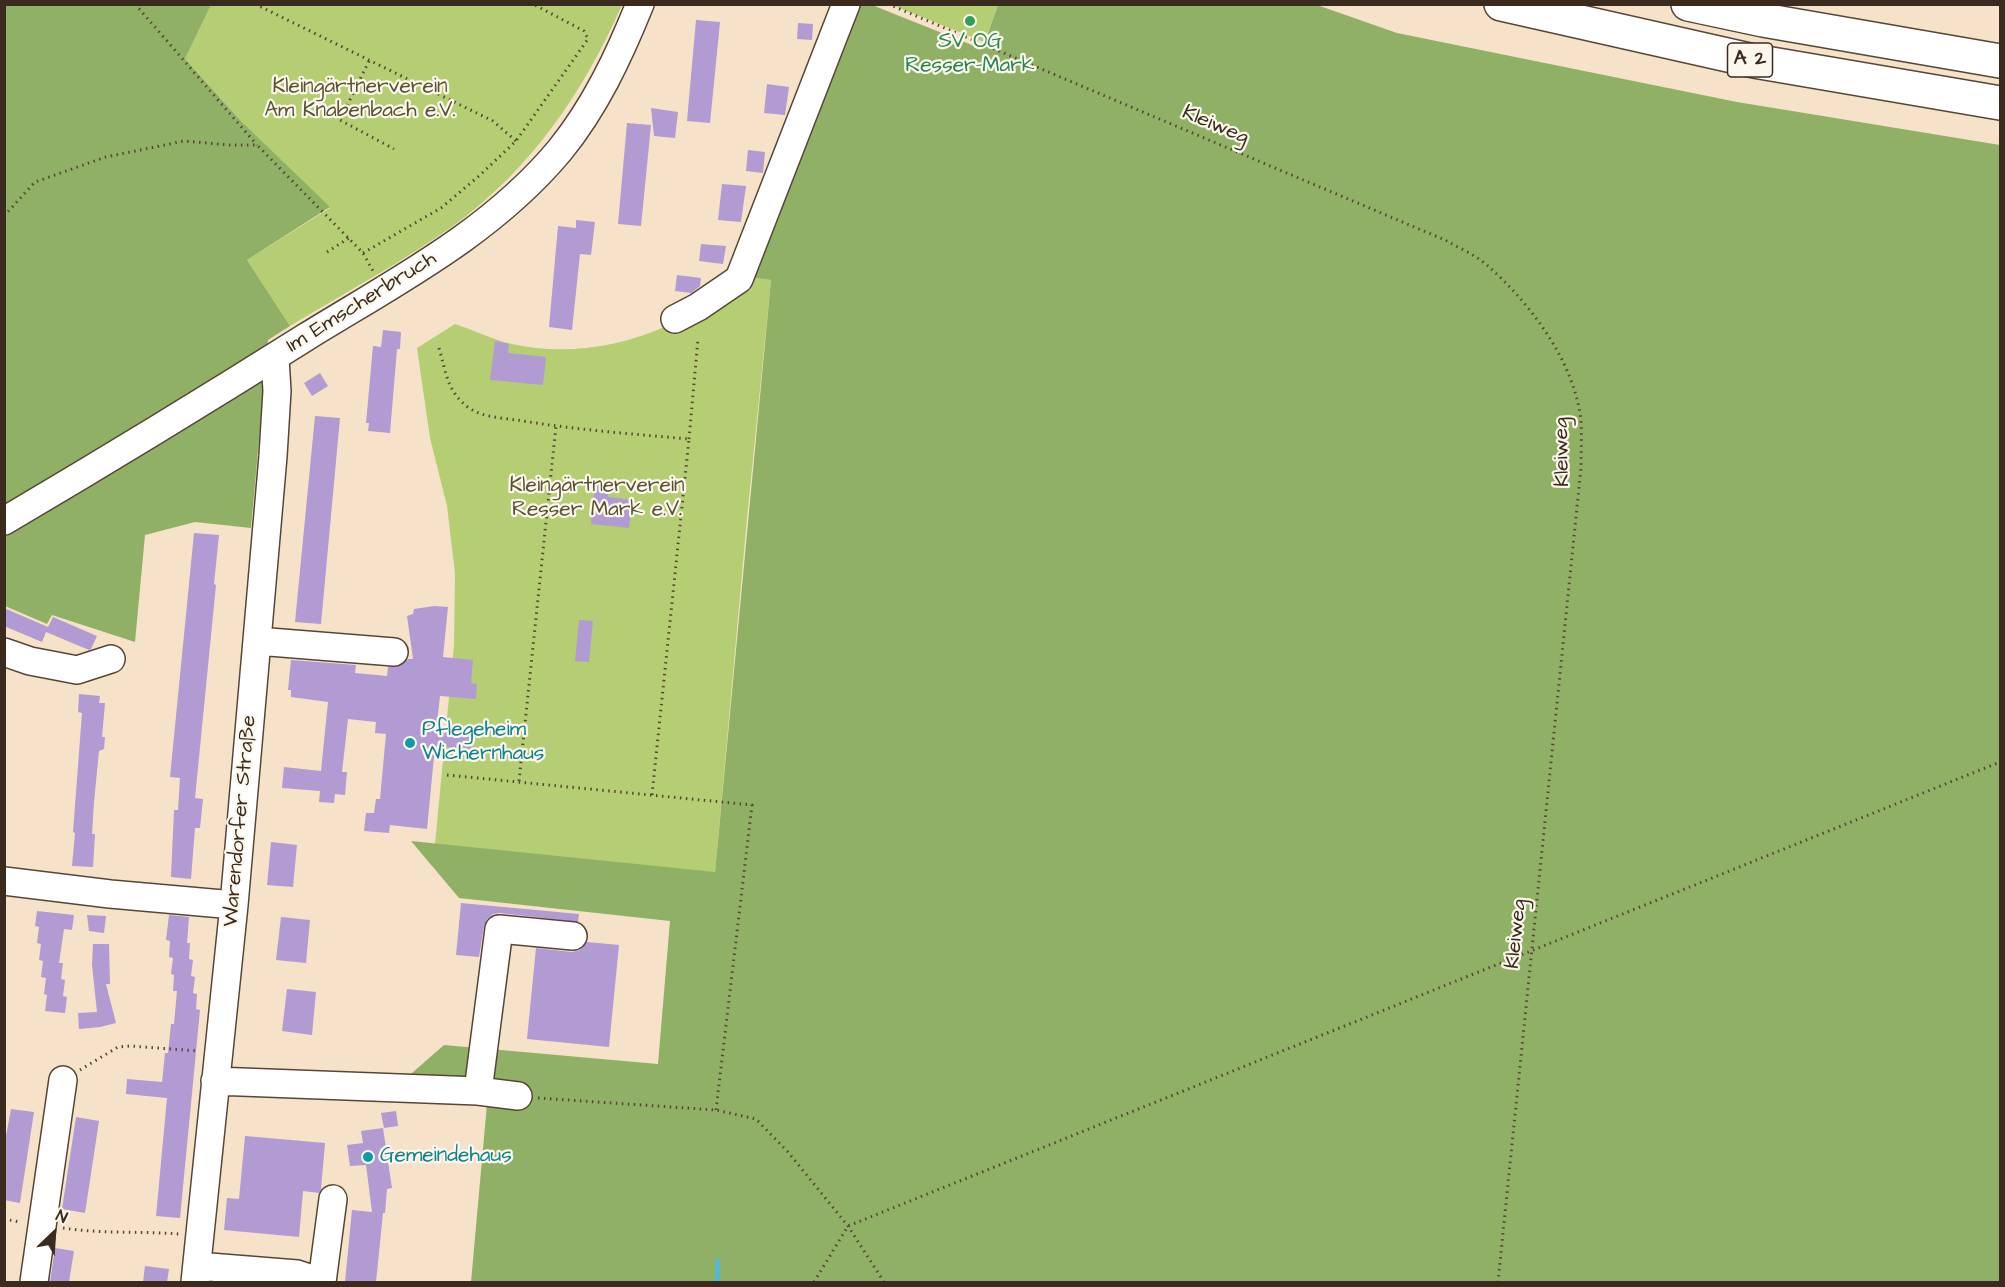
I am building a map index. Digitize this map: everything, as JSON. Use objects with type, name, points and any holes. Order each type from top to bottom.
[{"type":"highway","name":"A 2","points":[[1501,4],[1755,61],[2001,103]]},
{"type":"highway","name":"A 2","points":[[1688,4],[1774,22],[2001,61]]},
{"type":"street","name":"Im Emscherbruch","points":[[4,521],[275,358],[383,291],[487,222],[523,190],[559,151],[584,118],[623,47],[640,4]]},
{"type":"street","points":[[675,319],[698,307],[739,279],[846,4]]},
{"type":"street","name":"Warendorfer Straße","points":[[196,1274],[234,906],[257,641],[278,391],[275,358]]},
{"type":"street","points":[[257,641],[393,652]]},
{"type":"street","points":[[4,652],[30,661],[77,670],[111,659]]},
{"type":"street","points":[[4,880],[100,893],[234,906]]},
{"type":"street","points":[[478,1091],[499,929],[573,936]]},
{"type":"street","points":[[33,1282],[63,1080]]},
{"type":"street","points":[[215,1081],[478,1091],[518,1096]]},
{"type":"street","points":[[322,1282],[333,1199]]},
{"type":"street","points":[[196,1274],[297,1274],[315,1282]]},
{"type":"path","points":[[135,4],[257,145],[363,253],[383,291]]},
{"type":"path","points":[[255,4],[493,121],[516,141]]},
{"type":"path","points":[[268,11],[271,4]]},
{"type":"path","points":[[363,253],[441,208],[516,141],[588,39],[584,31],[533,4]]},
{"type":"path","name":"Kleiweg","points":[[888,4],[1445,240],[1486,264],[1518,295],[1551,338],[1569,376],[1581,420],[1581,468],[1498,1282]]},
{"type":"path","points":[[369,61],[340,120],[394,149]]},
{"type":"path","points":[[4,216],[35,182],[106,157],[184,141],[257,145]]},
{"type":"path","points":[[327,252],[350,238]]},
{"type":"path","points":[[652,795],[698,339]]},
{"type":"path","points":[[439,348],[445,376],[453,391],[469,408],[485,415],[555,426],[689,439]]},
{"type":"path","points":[[519,782],[555,426]]},
{"type":"path","points":[[814,1282],[848,1226],[2001,762]]},
{"type":"path","points":[[447,775],[752,805],[716,1110]]},
{"type":"path","points":[[63,1080],[118,1047],[218,1052]]},
{"type":"path","points":[[518,1096],[716,1110],[756,1119],[788,1152],[848,1226],[884,1282]]},
{"type":"path","points":[[4,1219],[89,1232],[149,1232],[200,1236]]},
{"type":"green space","points":[[5,5],[211,5],[185,59],[240,120],[330,207],[247,260],[290,326],[268,340],[251,528],[195,522],[145,535],[135,642],[52,615],[47,624],[5,606]]},
{"type":"green space","name":"Kleingärtnerverein Am Knabenbach e.V.","points":[[211,5],[622,5],[607,37],[572,98],[531,154],[507,179],[481,203],[433,240],[290,326],[247,260],[330,208],[240,120],[185,59]]},
{"type":"green space","points":[[850,5],[872,5],[982,49],[998,5],[1317,5],[1397,33],[1737,102],[2000,145],[2000,1282],[471,1282],[487,1104],[388,1094],[444,1045],[658,1064],[670,921],[459,898],[411,841],[715,872],[771,280],[748,277]]},
{"type":"green space","name":"SV OG Resser-Mark","points":[[892,5],[998,5],[984,42]]},
{"type":"green space","name":"Kleingärtnerverein Resser Mark e.V.","points":[[748,277],[771,280],[715,873],[435,844],[454,645],[455,573],[447,506],[430,438],[417,348],[455,324],[505,342],[532,348],[572,349],[612,344],[651,333],[679,320]]},
{"type":"building","points":[[696,20],[720,22],[710,123],[687,121]]},
{"type":"building","points":[[798,23],[813,24],[812,40],[797,39]]},
{"type":"building","points":[[767,84],[789,87],[785,115],[764,113]]},
{"type":"building","points":[[651,108],[678,112],[675,138],[654,136]]},
{"type":"building","points":[[627,123],[651,125],[641,226],[618,224]]},
{"type":"building","points":[[748,150],[765,152],[763,173],[746,171]]},
{"type":"building","points":[[722,184],[746,186],[741,222],[718,220]]},
{"type":"building","points":[[576,220],[595,222],[591,255],[580,254],[572,330],[549,327],[558,226],[576,228]]},
{"type":"building","points":[[701,244],[726,246],[723,264],[699,261]]},
{"type":"building","points":[[677,275],[701,278],[700,286],[691,293],[675,291]]},
{"type":"building","points":[[383,330],[401,332],[400,349],[397,349],[390,433],[368,431],[369,423],[366,423],[373,346],[381,347]]},
{"type":"building","points":[[495,341],[509,344],[508,353],[546,357],[543,385],[490,380]]},
{"type":"building","points":[[320,373],[328,386],[312,396],[304,383]]},
{"type":"building","points":[[315,416],[340,418],[321,624],[295,622]]},
{"type":"building","points":[[595,482],[609,483],[608,497],[632,500],[629,528],[591,524]]},
{"type":"building","points":[[194,533],[219,535],[195,798],[203,799],[200,828],[195,828],[191,879],[171,877],[174,810],[178,810],[180,778],[170,777]]},
{"type":"building","points":[[434,606],[448,607],[443,657],[473,660],[471,683],[477,684],[476,699],[440,696],[436,732],[472,735],[471,749],[435,746],[427,829],[390,825],[389,833],[364,831],[366,813],[374,813],[376,799],[380,799],[386,734],[375,733],[376,722],[348,719],[342,772],[347,772],[345,795],[335,794],[334,803],[319,802],[320,791],[282,788],[284,767],[321,771],[328,702],[291,697],[291,690],[288,690],[291,660],[356,665],[355,673],[387,676],[388,667],[400,666],[408,659],[413,659],[407,616],[413,614],[414,609]]},
{"type":"building","points":[[4,608],[48,627],[53,617],[97,636],[89,650],[46,632],[42,642],[4,626]]},
{"type":"building","points":[[579,620],[593,621],[589,662],[575,661]]},
{"type":"building","points":[[79,694],[100,696],[99,703],[105,703],[102,737],[105,737],[104,749],[99,751],[94,802],[93,867],[72,866],[82,713],[78,712]]},
{"type":"building","points":[[271,842],[297,845],[293,887],[267,885]]},
{"type":"building","points":[[461,903],[579,914],[578,922],[493,914],[484,926],[479,957],[456,955]]},
{"type":"building","points":[[37,911],[74,915],[72,930],[64,929],[59,963],[63,963],[61,979],[65,980],[63,996],[67,997],[65,1013],[45,1011],[46,978],[41,977],[43,961],[39,960],[41,944],[37,943],[39,927],[35,926]]},
{"type":"building","points":[[87,915],[106,916],[104,933],[89,931]]},
{"type":"building","points":[[169,915],[189,917],[187,943],[190,943],[189,959],[193,960],[191,976],[195,977],[193,993],[197,994],[196,1009],[200,1010],[180,1218],[156,1216],[167,1098],[126,1094],[127,1079],[162,1082],[171,1024],[174,1024],[177,991],[173,991],[174,975],[171,974],[173,958],[169,957],[170,941],[166,940]]},
{"type":"building","points":[[281,917],[310,920],[306,963],[276,960]]},
{"type":"building","points":[[587,942],[619,945],[609,1047],[527,1039],[536,948],[572,952],[580,950]]},
{"type":"building","points":[[93,944],[109,944],[110,984],[106,984],[116,1023],[79,1029],[78,1013],[97,1012],[92,965]]},
{"type":"building","points":[[287,989],[316,992],[312,1035],[282,1031]]},
{"type":"building","points":[[11,1109],[34,1112],[20,1203],[4,1200],[4,1147]]},
{"type":"building","points":[[396,1111],[398,1126],[384,1128],[381,1113]]},
{"type":"building","points":[[76,1117],[99,1121],[85,1213],[62,1209]]},
{"type":"building","points":[[383,1128],[392,1188],[387,1189],[376,1282],[345,1282],[352,1210],[372,1212],[366,1165],[350,1166],[347,1145],[363,1143],[361,1131]]},
{"type":"building","points":[[245,1136],[325,1143],[321,1189],[319,1193],[303,1191],[299,1237],[224,1230],[227,1198],[239,1199]]},
{"type":"building","points":[[55,1248],[74,1251],[69,1282],[50,1282]]},
{"type":"building","points":[[145,1266],[169,1269],[167,1282],[143,1282]]},
{"type":"waterway","points":[[717,1282],[718,1261]]},
{"type":"place","name":"SV OG Resser-Mark","points":[[970,21]]},
{"type":"place","name":"Pflegeheim Wichernhaus","points":[[410,743]]},
{"type":"place","name":"Gemeindehaus","points":[[368,1157]]}]
